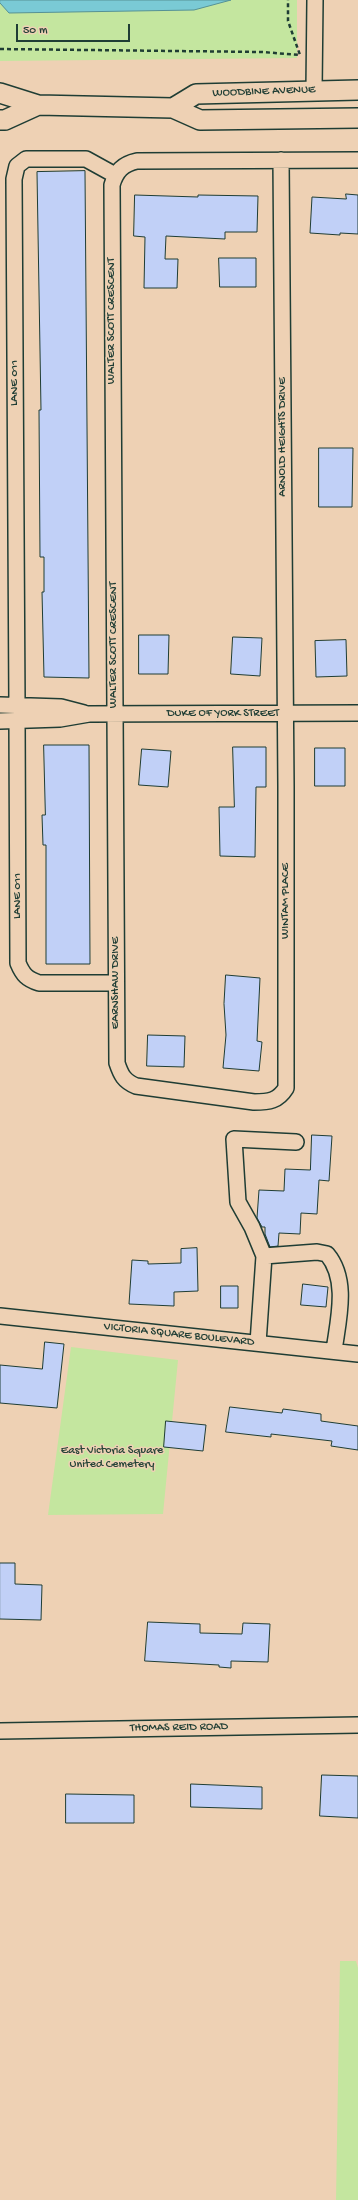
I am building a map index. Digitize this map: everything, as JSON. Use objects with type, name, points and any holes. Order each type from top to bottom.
[{"type":"main road","name":"WOODBINE AVENUE","points":[[173,108],[196,94],[358,90]]},
{"type":"main road","points":[[0,93],[38,105],[173,108],[200,120],[358,118]]},
{"type":"main road","points":[[0,120],[5,120],[38,105]]},
{"type":"street","points":[[314,90],[315,0]]},
{"type":"street","name":"LANE 011","points":[[17,705],[14,179],[17,166],[26,160],[86,160],[115,176]]},
{"type":"street","name":"ARNOLD HEIGHTS DRIVE","points":[[281,160],[284,714]]},
{"type":"street","points":[[115,176],[125,165],[137,161],[358,160]]},
{"type":"street","name":"WALTER SCOTT CRESCENT","points":[[115,176],[111,202],[115,714]]},
{"type":"street","name":"DUKE OF YORK STREET","points":[[0,705],[61,707],[88,714]]},
{"type":"street","name":"DUKE OF YORK STREET","points":[[0,721],[60,719],[88,714],[358,713]]},
{"type":"street","name":"EARNSHAW DRIVE","points":[[115,714],[117,1063],[121,1075],[127,1082],[147,1088],[254,1102],[271,1102],[281,1095],[286,1088]]},
{"type":"street","name":"WINTAM PLACE","points":[[284,714],[286,786],[286,1088]]},
{"type":"street","name":"LANE 011","points":[[17,721],[18,963],[24,975],[30,980],[39,983],[116,983]]},
{"type":"street","points":[[258,1343],[264,1256],[252,1226],[238,1202],[234,1139],[296,1142]]},
{"type":"street","points":[[264,1256],[317,1252],[327,1254],[334,1262],[340,1284],[334,1351]]},
{"type":"street","name":"VICTORIA SQUARE BOULEVARD","points":[[0,1316],[358,1354]]},
{"type":"street","name":"THOMAS REID ROAD","points":[[0,1731],[358,1725]]},
{"type":"path","points":[[0,48],[262,52],[300,56],[288,20],[288,0]]},
{"type":"green space","points":[[0,0],[297,0],[297,58],[0,61]]},
{"type":"green space","name":"East Victoria Square United Cemetery","points":[[71,1347],[178,1360],[163,1514],[48,1515]]},
{"type":"green space","points":[[340,1961],[356,1961],[358,1968],[358,2200],[336,2200]]},
{"type":"water","points":[[0,0],[231,0],[194,10],[9,13],[0,3]]},
{"type":"building","points":[[85,171],[89,678],[44,677],[42,592],[44,592],[44,557],[40,557],[39,410],[41,410],[37,172]]},
{"type":"building","points":[[346,194],[358,195],[358,234],[340,233],[340,235],[310,233],[312,197],[346,199]]},
{"type":"building","points":[[135,195],[198,197],[198,195],[258,196],[257,232],[225,232],[225,239],[166,236],[165,259],[178,259],[177,288],[144,288],[145,237],[134,236]]},
{"type":"building","points":[[219,258],[256,258],[256,287],[220,287]]},
{"type":"building","points":[[319,448],[353,448],[352,507],[319,507]]},
{"type":"building","points":[[139,635],[169,635],[168,674],[139,674]]},
{"type":"building","points":[[233,637],[262,638],[260,676],[231,674]]},
{"type":"building","points":[[346,640],[347,676],[316,677],[315,641]]},
{"type":"building","points":[[44,745],[89,745],[90,964],[46,964],[46,845],[43,845],[42,815],[45,815]]},
{"type":"building","points":[[233,747],[266,747],[266,787],[256,787],[255,857],[220,856],[219,807],[234,807]]},
{"type":"building","points":[[315,748],[345,748],[345,786],[315,786]]},
{"type":"building","points":[[142,749],[171,751],[168,787],[139,785]]},
{"type":"building","points":[[226,975],[260,978],[257,1041],[262,1042],[259,1071],[223,1068],[226,1035],[224,1004]]},
{"type":"building","points":[[148,1035],[185,1036],[184,1067],[147,1066]]},
{"type":"building","points":[[312,1135],[332,1136],[329,1181],[319,1180],[317,1214],[301,1213],[300,1234],[279,1233],[278,1246],[270,1247],[265,1234],[265,1227],[262,1227],[257,1218],[259,1190],[284,1191],[285,1169],[310,1170]]},
{"type":"building","points":[[197,1248],[198,1291],[174,1292],[174,1306],[129,1304],[132,1260],[148,1261],[148,1264],[181,1263],[181,1249]]},
{"type":"building","points":[[303,1284],[328,1287],[326,1307],[301,1305]]},
{"type":"building","points":[[221,1286],[238,1286],[238,1308],[221,1308]]},
{"type":"building","points":[[45,1342],[64,1344],[57,1408],[0,1403],[0,1365],[42,1369]]},
{"type":"building","points":[[230,1407],[282,1413],[283,1409],[321,1414],[321,1421],[358,1426],[358,1450],[331,1446],[332,1441],[271,1434],[271,1437],[226,1432]]},
{"type":"building","points":[[166,1421],[206,1425],[203,1451],[164,1447]]},
{"type":"building","points":[[0,1563],[15,1563],[15,1584],[42,1585],[41,1620],[0,1619]]},
{"type":"building","points":[[148,1622],[200,1624],[200,1633],[242,1634],[243,1623],[270,1624],[268,1662],[231,1661],[231,1668],[219,1667],[219,1665],[145,1661]]},
{"type":"building","points":[[322,1775],[358,1776],[358,1818],[320,1816]]},
{"type":"building","points":[[191,1784],[262,1787],[262,1809],[191,1807]]},
{"type":"building","points":[[66,1794],[134,1795],[134,1823],[66,1823]]}]
